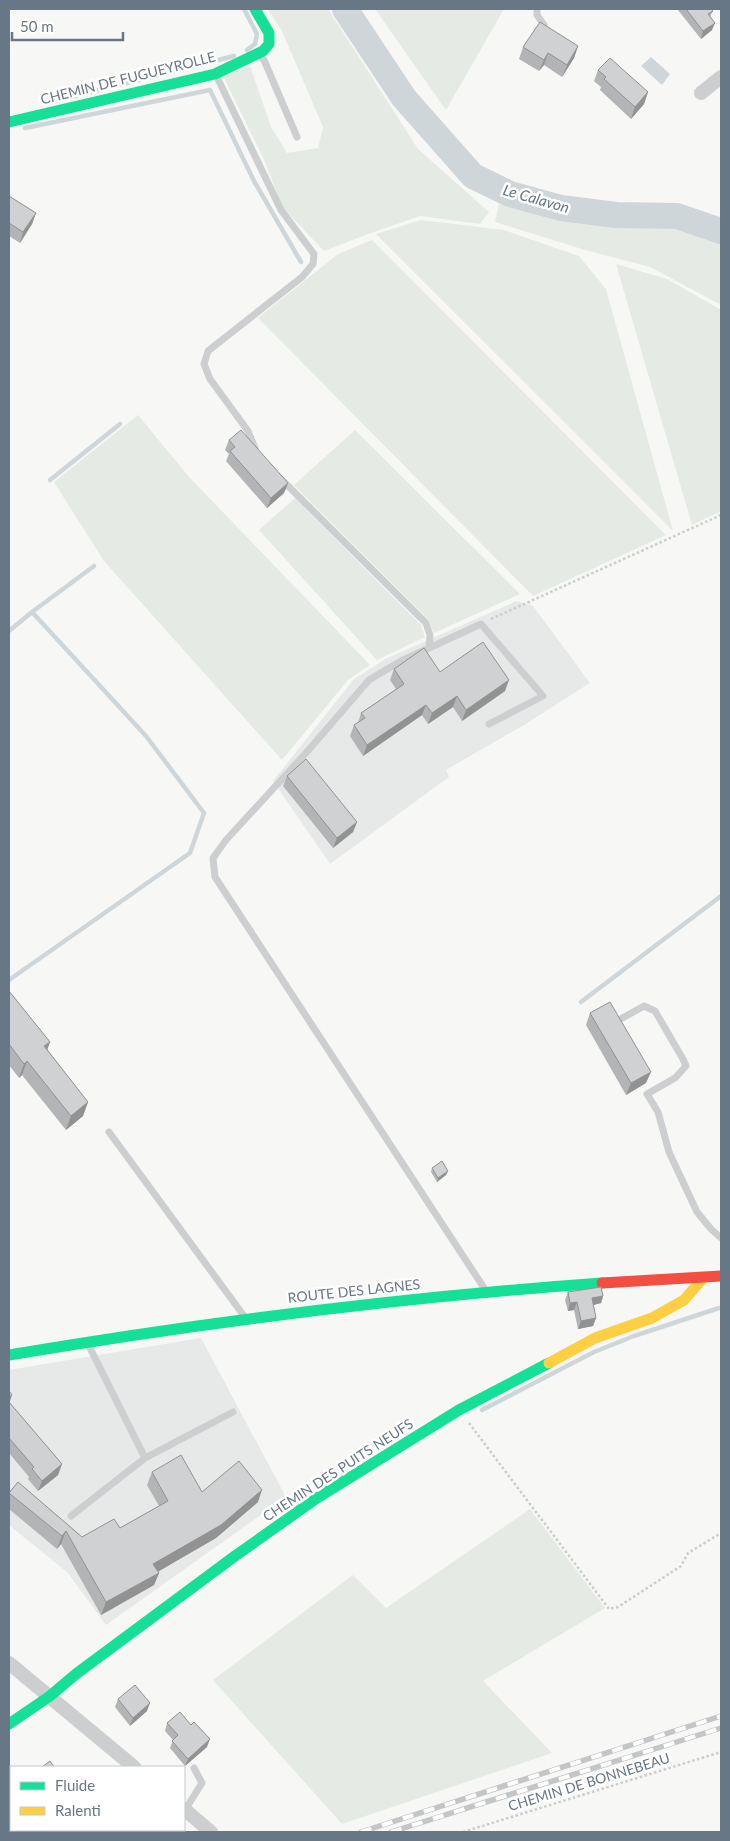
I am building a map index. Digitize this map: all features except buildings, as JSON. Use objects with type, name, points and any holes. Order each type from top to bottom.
[{"type":"street","points":[[255,9],[269,33],[269,44],[258,54]]},
{"type":"street","name":"CHEMIN DE FUGUEYROLLE","points":[[9,122],[215,74],[258,54]]},
{"type":"street","points":[[701,93],[721,77]]},
{"type":"street","name":"ROUTE DES LAGNES","points":[[9,1355],[246,1318],[488,1293],[721,1276]]},
{"type":"street","name":"CHEMIN DES PUITS NEUFS","points":[[9,1724],[50,1696],[76,1674],[227,1562],[317,1498],[459,1410],[595,1338],[652,1318],[684,1300],[704,1277]]},
{"type":"street","points":[[9,1663],[133,1766]]},
{"type":"street","points":[[185,1811],[211,1832]]},
{"type":"lane","points":[[537,9],[537,15],[544,25]]},
{"type":"lane","points":[[258,54],[264,60],[297,137]]},
{"type":"lane","points":[[215,74],[281,210],[314,254],[313,264],[302,277],[208,351],[204,364],[210,379],[248,432],[256,452]]},
{"type":"lane","points":[[275,473],[426,623],[430,635],[429,648]]},
{"type":"lane","points":[[488,724],[543,696],[481,624],[401,661],[369,680],[306,753],[226,840],[213,858],[215,876],[488,1293]]},
{"type":"lane","points":[[617,1022],[644,1006],[655,1011],[683,1059],[686,1066],[675,1078],[647,1094],[658,1112],[669,1152],[697,1212],[721,1238]]},
{"type":"lane","points":[[109,1132],[246,1318]]},
{"type":"lane","points":[[86,1342],[145,1458]]},
{"type":"lane","points":[[71,1516],[145,1458],[233,1412]]},
{"type":"lane","points":[[185,1808],[202,1783],[194,1768]]},
{"type":"path","points":[[481,624],[721,515]]},
{"type":"path","points":[[459,1410],[609,1609],[618,1607],[681,1566],[688,1553],[721,1533]]},
{"type":"path","name":"CHEMIN DE BONNEBEAU","points":[[463,1832],[721,1752]]},
{"type":"shaded area","points":[[268,9],[328,9],[418,149],[489,212],[480,224],[420,216],[324,251],[282,207],[265,162],[223,76],[250,66],[271,127],[287,153],[318,148],[323,127],[282,31]]},
{"type":"shaded area","points":[[375,9],[504,9],[446,110]]},
{"type":"shaded area","points":[[651,57],[670,74],[662,85],[641,66]]},
{"type":"shaded area","points":[[499,204],[594,220],[643,225],[693,227],[721,239],[721,305],[650,267],[585,250],[495,222]]},
{"type":"shaded area","points":[[421,220],[504,230],[579,256],[606,289],[673,531],[376,234]]},
{"type":"shaded area","points":[[372,240],[666,535],[533,596],[258,318],[338,254]]},
{"type":"shaded area","points":[[616,264],[667,279],[721,310],[721,511],[692,525]]},
{"type":"shaded area","points":[[138,415],[190,478],[370,665],[348,680],[282,760],[104,561],[54,482]]},
{"type":"shaded area","points":[[355,430],[520,594],[434,633],[429,620],[294,485]]},
{"type":"shaded area","points":[[295,498],[421,625],[425,637],[377,660],[259,530]]},
{"type":"shaded area","points":[[517,601],[533,606],[590,683],[524,725],[446,770],[449,777],[330,864],[273,781],[354,679],[387,658]]},
{"type":"shaded area","points":[[201,1338],[286,1497],[106,1625],[68,1573],[9,1525],[9,1370]]},
{"type":"shaded area","points":[[530,1509],[605,1608],[483,1681],[552,1753],[342,1824],[213,1680],[353,1575],[386,1608]]},
{"type":"waterway","points":[[244,9],[257,34],[255,44],[247,50]]},
{"type":"waterway","name":"Le Calavon","points":[[345,9],[404,98],[473,176],[510,194],[561,208],[616,215],[677,216],[721,231]]},
{"type":"waterway","points":[[52,102],[234,56]]},
{"type":"waterway","points":[[25,128],[210,90],[254,181],[301,262]]},
{"type":"waterway","points":[[50,480],[120,424]]},
{"type":"waterway","points":[[9,980],[190,853],[204,813],[146,736],[32,612],[94,566]]},
{"type":"waterway","points":[[9,631],[32,612]]},
{"type":"waterway","points":[[581,1002],[721,896]]},
{"type":"waterway","points":[[482,1410],[594,1352],[634,1336],[719,1308]]},
{"type":"railway","points":[[361,1832],[721,1716]]},
{"type":"railway","points":[[391,1832],[721,1728]]},
{"type":"traffic: fast","points":[[9,122],[215,74],[263,51],[269,44],[269,33],[255,9]]},
{"type":"traffic: fast","points":[[9,1355],[231,1321],[379,1303],[602,1283]]},
{"type":"traffic: fast","points":[[9,1724],[50,1696],[76,1674],[235,1556],[317,1498],[459,1410],[549,1363]]},
{"type":"traffic: slow","points":[[549,1363],[595,1338],[652,1318],[684,1300],[704,1277]]},
{"type":"traffic: jam","points":[[602,1283],[721,1276]]}]
